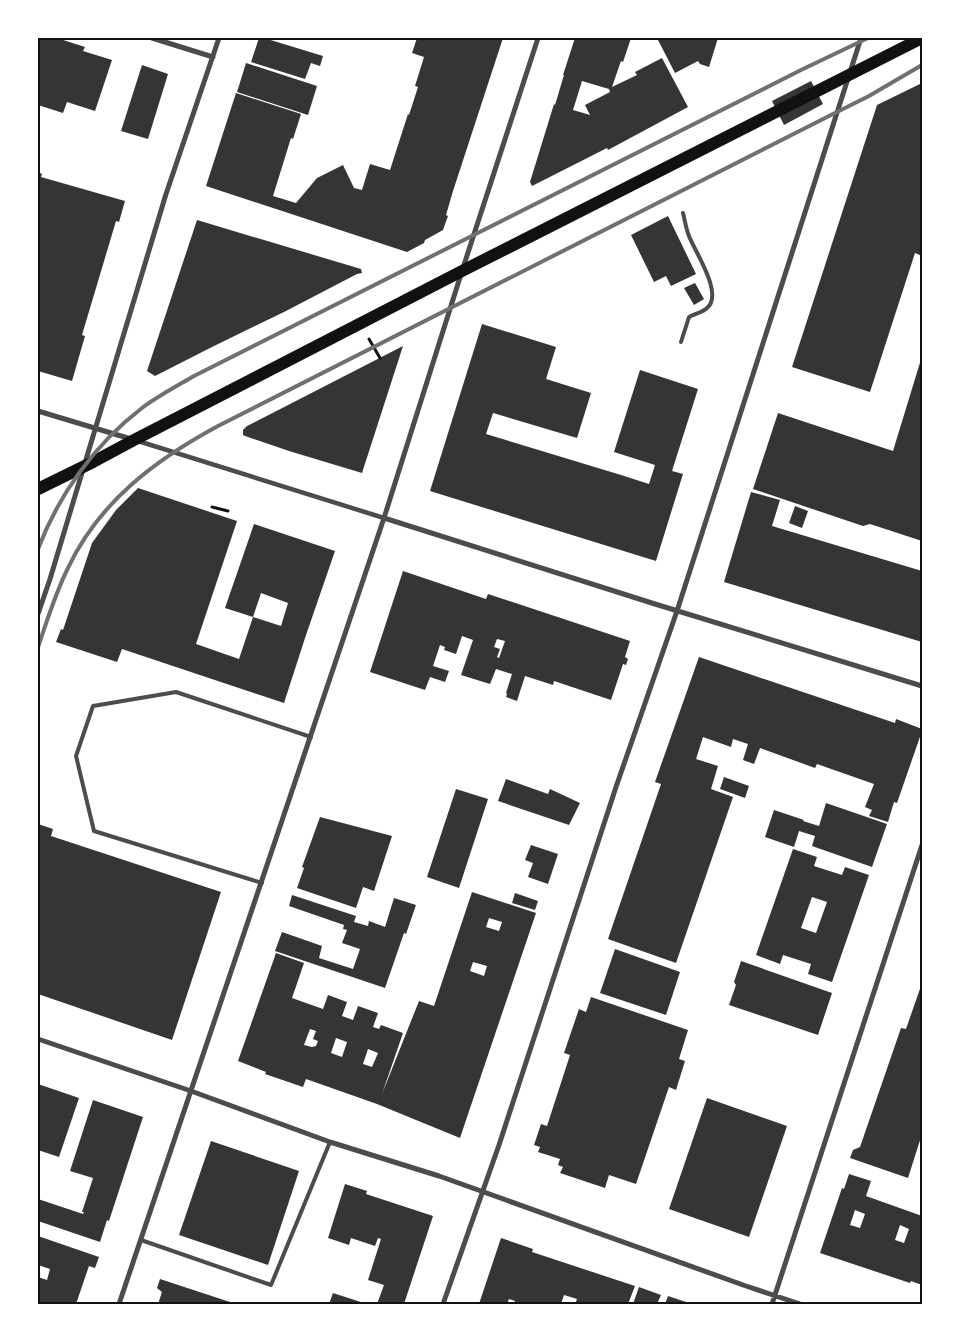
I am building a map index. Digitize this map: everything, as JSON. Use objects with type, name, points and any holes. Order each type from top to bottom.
[{"type":"main road","points":[[38,489],[922,38]]},
{"type":"street","points":[[152,38],[213,57]]},
{"type":"street","points":[[38,614],[166,194],[219,38]]},
{"type":"street","points":[[119,1304],[384,518],[538,38]]},
{"type":"street","points":[[443,1304],[499,1145],[616,788],[677,611],[861,38]]},
{"type":"street","points":[[38,411],[922,686]]},
{"type":"street","points":[[772,1304],[922,845]]},
{"type":"street","points":[[38,1039],[192,1091],[330,1142],[438,1176],[800,1304]]},
{"type":"lane","points":[[681,342],[689,317],[708,308],[713,298],[709,279],[688,235],[683,213]]},
{"type":"lane","points":[[262,883],[94,831],[76,756],[93,706],[176,692],[311,737]]},
{"type":"lane","points":[[141,1240],[271,1285],[330,1142]]},
{"type":"path","points":[[369,338],[380,358]]},
{"type":"path","points":[[212,507],[228,511]]},
{"type":"building","points":[[38,38],[57,40],[57,38],[85,47],[83,51],[112,60],[95,111],[67,102],[63,113],[38,105]]},
{"type":"building","points":[[259,38],[323,56],[320,66],[311,63],[305,79],[251,62]]},
{"type":"building","points":[[417,38],[503,38],[453,191],[443,230],[407,252],[206,186],[236,93],[301,114],[293,139],[291,138],[273,196],[296,203],[317,178],[343,165],[354,188],[362,190],[370,164],[390,170],[418,87],[415,86],[424,57],[412,53]]},
{"type":"building","points":[[575,38],[631,38],[612,87],[637,75],[635,72],[662,58],[688,107],[608,150],[607,148],[532,186],[530,182]],"holes":[[[582,81],[609,89],[610,92],[585,105],[590,115],[573,110]]]},
{"type":"building","points":[[663,38],[718,38],[709,67],[700,64],[698,61],[675,73],[658,40]]},
{"type":"building","points":[[246,63],[317,86],[308,115],[237,92]]},
{"type":"building","points":[[142,65],[168,74],[148,139],[121,131]]},
{"type":"building","points":[[811,81],[823,104],[784,125],[772,101]]},
{"type":"building","points":[[922,83],[922,256],[915,253],[870,392],[792,367],[877,105]]},
{"type":"building","points":[[38,172],[42,174],[41,177],[125,201],[119,222],[116,221],[82,335],[85,336],[72,381],[38,371]]},
{"type":"building","points":[[668,216],[696,274],[671,286],[666,276],[654,282],[631,235]]},
{"type":"building","points":[[197,220],[361,269],[362,273],[155,376],[147,371]]},
{"type":"building","points":[[695,283],[704,299],[694,305],[684,288]]},
{"type":"building","points":[[482,324],[556,347],[546,379],[591,393],[577,438],[493,413],[486,434],[649,484],[655,465],[614,452],[640,370],[698,389],[672,471],[683,474],[656,561],[430,491]]},
{"type":"building","points":[[403,346],[362,473],[243,435],[243,430],[247,426]]},
{"type":"building","points":[[922,356],[922,541],[870,524],[863,526],[753,489],[778,413],[893,451]]},
{"type":"building","points":[[138,488],[237,521],[196,644],[239,659],[253,617],[225,608],[254,524],[335,551],[284,703],[122,649],[117,662],[56,642],[61,629],[63,630],[92,543],[116,510]],"holes":[[[261,593],[288,603],[281,626],[253,617]]]},
{"type":"building","points":[[751,492],[780,500],[772,526],[922,571],[922,642],[724,582]]},
{"type":"building","points":[[795,506],[808,511],[802,528],[789,523]]},
{"type":"building","points":[[403,571],[486,599],[488,594],[630,641],[625,657],[628,659],[626,665],[623,664],[611,700],[554,681],[553,685],[525,676],[517,701],[506,697],[512,674],[496,669],[490,684],[461,675],[473,640],[462,636],[456,654],[444,650],[445,647],[440,645],[433,666],[449,671],[445,682],[430,677],[425,690],[370,672]],"holes":[[[497,639],[505,641],[499,658],[497,657],[500,649],[494,647]]]},
{"type":"building","points":[[699,657],[895,723],[896,719],[922,729],[922,731],[897,803],[894,802],[888,822],[869,816],[872,810],[865,807],[874,784],[817,764],[815,768],[760,748],[754,764],[743,760],[748,744],[733,739],[731,747],[703,737],[696,759],[718,766],[711,789],[733,797],[676,963],[608,939],[661,784],[655,782]]},
{"type":"building","points":[[724,777],[749,786],[745,798],[720,789]]},
{"type":"building","points":[[506,779],[548,794],[550,789],[580,803],[569,825],[498,801]]},
{"type":"building","points":[[456,789],[488,799],[459,888],[427,877]]},
{"type":"building","points":[[826,803],[887,824],[872,867],[812,846],[815,836],[799,831],[794,847],[765,837],[774,810],[819,826]]},
{"type":"building","points":[[320,817],[392,836],[374,891],[363,887],[356,908],[297,888],[304,868],[302,867]]},
{"type":"building","points":[[38,824],[53,829],[51,836],[221,892],[172,1040],[38,994]]},
{"type":"building","points":[[531,845],[558,854],[548,884],[528,877],[533,863],[525,860]]},
{"type":"building","points":[[793,849],[817,857],[814,866],[842,875],[845,867],[869,875],[832,982],[808,974],[811,964],[783,955],[780,964],[756,955]],"holes":[[[812,897],[827,902],[816,933],[801,928]]]},
{"type":"building","points":[[472,892],[536,913],[460,1138],[377,1104],[306,1079],[303,1087],[265,1074],[266,1072],[238,1061],[276,953],[304,963],[292,998],[323,1009],[328,995],[347,1002],[342,1016],[353,1020],[358,1006],[378,1013],[373,1027],[379,1029],[381,1025],[403,1033],[382,1094],[419,1001],[434,1006]],"holes":[[[489,918],[502,922],[499,931],[486,927]],[[473,962],[487,966],[484,976],[470,971]],[[310,1029],[316,1031],[313,1039],[318,1041],[316,1046],[304,1045]],[[336,1038],[347,1042],[342,1057],[331,1053]],[[368,1049],[378,1053],[372,1067],[363,1064]]]},
{"type":"building","points":[[515,893],[538,901],[535,910],[512,903]]},
{"type":"building","points":[[292,895],[356,916],[354,922],[368,926],[369,921],[385,927],[394,898],[416,905],[385,988],[275,951],[282,932],[322,946],[319,958],[353,969],[360,949],[342,943],[347,930],[343,929],[344,925],[289,906]]},
{"type":"building","points":[[615,949],[680,972],[666,1015],[600,993]]},
{"type":"building","points":[[741,961],[832,993],[818,1035],[729,1005]]},
{"type":"building","points":[[922,983],[922,1134],[908,1178],[850,1158],[853,1150],[860,1147],[901,1028],[906,1029]]},
{"type":"building","points":[[591,997],[688,1030],[679,1059],[685,1061],[676,1090],[669,1087],[636,1184],[609,1175],[605,1188],[560,1173],[563,1167],[558,1165],[560,1159],[538,1152],[540,1147],[534,1145],[541,1124],[547,1126],[570,1055],[564,1053],[579,1009],[586,1012]]},
{"type":"building","points":[[38,1084],[79,1098],[59,1157],[38,1150]]},
{"type":"building","points":[[707,1098],[787,1126],[749,1237],[669,1209]]},
{"type":"building","points":[[93,1100],[143,1117],[109,1221],[107,1220],[100,1242],[38,1221],[38,1199],[83,1214],[84,1212],[82,1212],[93,1178],[70,1171]]},
{"type":"building","points":[[211,1141],[299,1171],[268,1265],[179,1235]]},
{"type":"building","points":[[849,1174],[871,1181],[866,1196],[922,1216],[922,1285],[911,1281],[910,1283],[820,1253],[842,1188],[844,1189]],"holes":[[[855,1210],[865,1214],[860,1228],[850,1225]],[[900,1225],[909,1229],[904,1243],[895,1240]]]},
{"type":"building","points":[[345,1184],[367,1191],[366,1194],[433,1216],[404,1304],[377,1304],[384,1285],[368,1280],[381,1239],[378,1238],[375,1246],[351,1238],[349,1245],[328,1238]]},
{"type":"building","points":[[38,1236],[99,1257],[95,1268],[89,1266],[76,1304],[39,1304],[38,1277],[47,1280],[50,1269],[38,1265]]},
{"type":"building","points":[[501,1238],[533,1249],[532,1252],[635,1286],[628,1304],[575,1304],[577,1299],[564,1295],[561,1304],[514,1304],[515,1301],[509,1299],[507,1304],[479,1304]]},
{"type":"building","points":[[160,1279],[236,1304],[158,1304],[162,1292],[157,1288]]},
{"type":"building","points":[[639,1287],[661,1295],[657,1304],[633,1304]]},
{"type":"building","points":[[333,1293],[367,1304],[329,1304]]},
{"type":"building","points":[[668,1296],[692,1304],[665,1304]]},
{"type":"railway","points":[[38,549],[56,509],[80,471],[109,437],[142,408],[161,395],[194,376],[868,38]]},
{"type":"railway","points":[[38,647],[63,578],[81,544],[112,503],[151,468],[172,453],[218,426],[869,96],[922,65]]}]
